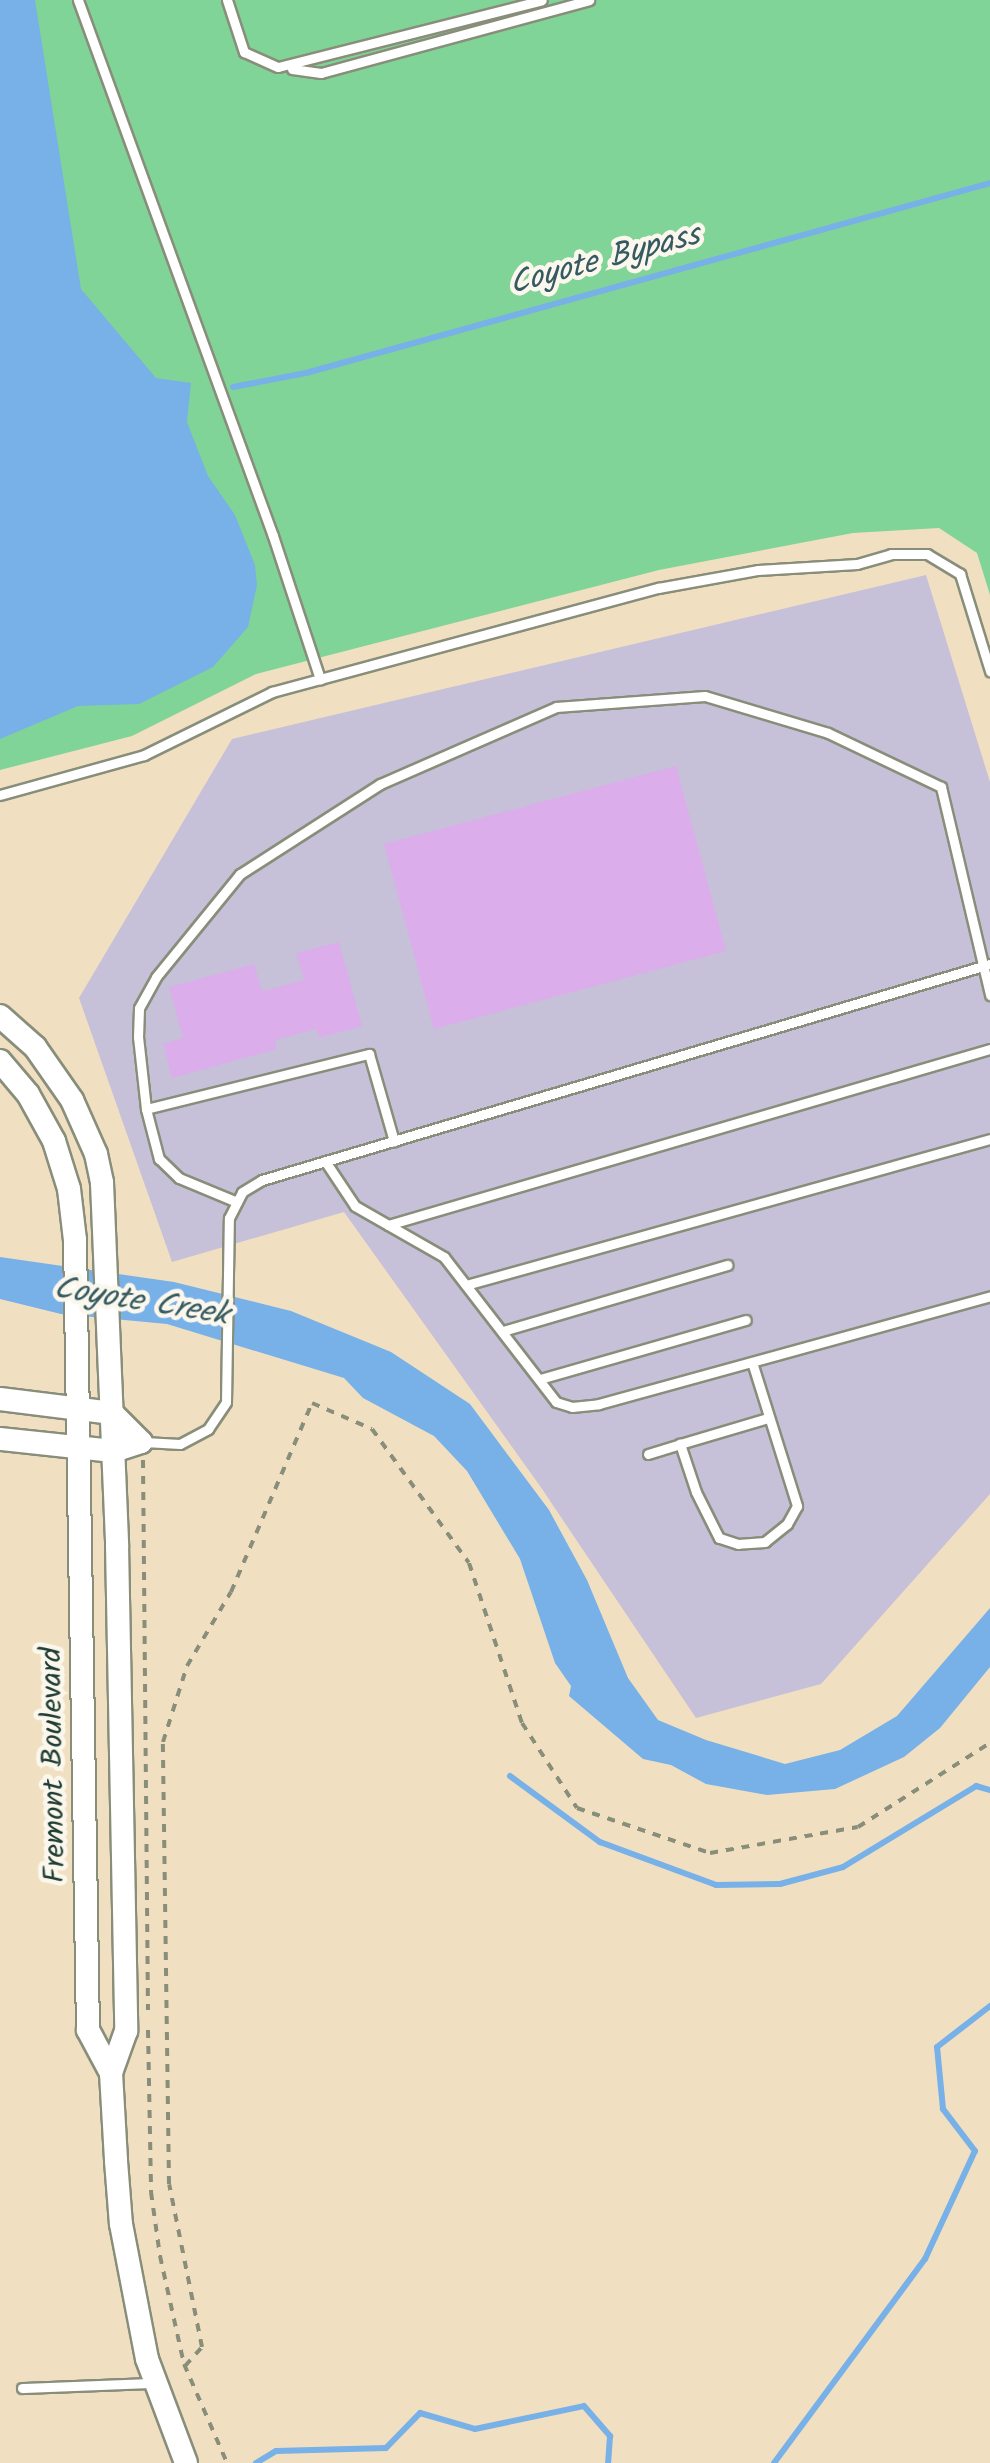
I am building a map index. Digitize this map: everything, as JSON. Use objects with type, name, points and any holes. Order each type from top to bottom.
[{"type":"main road","name":"Fremont Boulevard","points":[[0,1016],[56,1074],[86,1128],[102,1183],[108,1243],[126,2032],[111,2073],[120,2224],[154,2383],[186,2463]]},
{"type":"main road","name":"Fremont Boulevard","points":[[0,1061],[28,1094],[54,1142],[69,1189],[76,1240],[88,2030],[111,2073]]},
{"type":"main road","points":[[0,1398],[112,1413],[141,1442],[113,1451],[0,1439]]},
{"type":"lane","points":[[78,0],[273,536],[320,679]]},
{"type":"lane","points":[[227,0],[244,52],[278,68],[321,74],[589,0]]},
{"type":"lane","points":[[278,68],[542,0]]},
{"type":"lane","points":[[0,796],[144,755],[272,692],[658,588],[758,570],[856,564],[892,554],[926,554],[960,574],[990,671]]},
{"type":"lane","points":[[237,1202],[178,1178],[159,1159],[146,1109],[138,1037],[139,1008],[156,977],[240,874],[380,784],[556,707],[704,696],[828,733],[941,788],[990,994]]},
{"type":"lane","points":[[141,1442],[180,1444],[208,1429],[226,1402],[230,1364],[226,1252],[230,1218],[242,1192],[262,1180],[986,965]]},
{"type":"lane","points":[[387,1225],[990,1049]]},
{"type":"lane","points":[[146,1109],[369,1054],[394,1140]]},
{"type":"lane","points":[[466,1285],[990,1139]]},
{"type":"lane","points":[[325,1161],[355,1206],[444,1258],[556,1402],[572,1407],[599,1404],[990,1296]]},
{"type":"lane","points":[[503,1331],[727,1265]]},
{"type":"lane","points":[[540,1380],[746,1320]]},
{"type":"lane","points":[[680,1444],[696,1492],[719,1538],[738,1544],[766,1542],[787,1524],[797,1506],[752,1362]]},
{"type":"lane","points":[[648,1454],[768,1418]]},
{"type":"lane","points":[[22,2388],[154,2383]]},
{"type":"path","points":[[185,2366],[202,2347],[170,2184],[162,1742],[187,1666],[231,1592],[312,1404],[372,1429],[469,1563],[522,1722],[577,1808],[710,1853],[858,1827],[990,1743]]},
{"type":"path","points":[[141,1442],[150,2192],[185,2366],[226,2463]]},
{"type":"shaded area","points":[[926,575],[990,782],[990,1494],[821,1684],[696,1718],[540,1486],[344,1212],[172,1262],[79,998],[232,739]]},
{"type":"green space","points":[[0,0],[990,0],[990,595],[977,553],[939,528],[853,533],[659,570],[256,674],[132,736],[0,770]]},
{"type":"water","points":[[0,0],[35,0],[81,289],[156,378],[191,383],[187,422],[208,476],[235,515],[255,565],[257,585],[248,627],[213,667],[139,704],[78,706],[0,739]]},
{"type":"water","name":"Coyote Creek","points":[[0,1257],[174,1282],[291,1311],[391,1352],[470,1404],[549,1510],[587,1580],[628,1678],[658,1720],[706,1740],[785,1764],[840,1750],[897,1716],[990,1608],[990,1667],[940,1728],[904,1757],[835,1789],[767,1795],[706,1784],[671,1765],[643,1759],[569,1696],[571,1686],[555,1663],[520,1559],[467,1471],[434,1436],[363,1398],[344,1378],[167,1324],[61,1314],[0,1299]]},
{"type":"building","points":[[676,766],[726,951],[434,1029],[384,844]]},
{"type":"building","points":[[339,942],[362,1026],[319,1038],[317,1029],[275,1040],[277,1049],[172,1078],[163,1044],[183,1038],[169,987],[254,964],[262,991],[304,980],[296,953]]},
{"type":"waterway","name":"Coyote Bypass","points":[[233,387],[306,373],[990,183]]},
{"type":"waterway","points":[[510,1776],[600,1842],[716,1885],[780,1884],[843,1867],[976,1786],[990,1790]]},
{"type":"waterway","points":[[774,2463],[925,2259],[975,2151],[943,2109],[937,2047],[990,2006]]},
{"type":"waterway","points":[[256,2463],[276,2451],[386,2448],[420,2413],[475,2429],[584,2406],[610,2436],[608,2463]]}]
